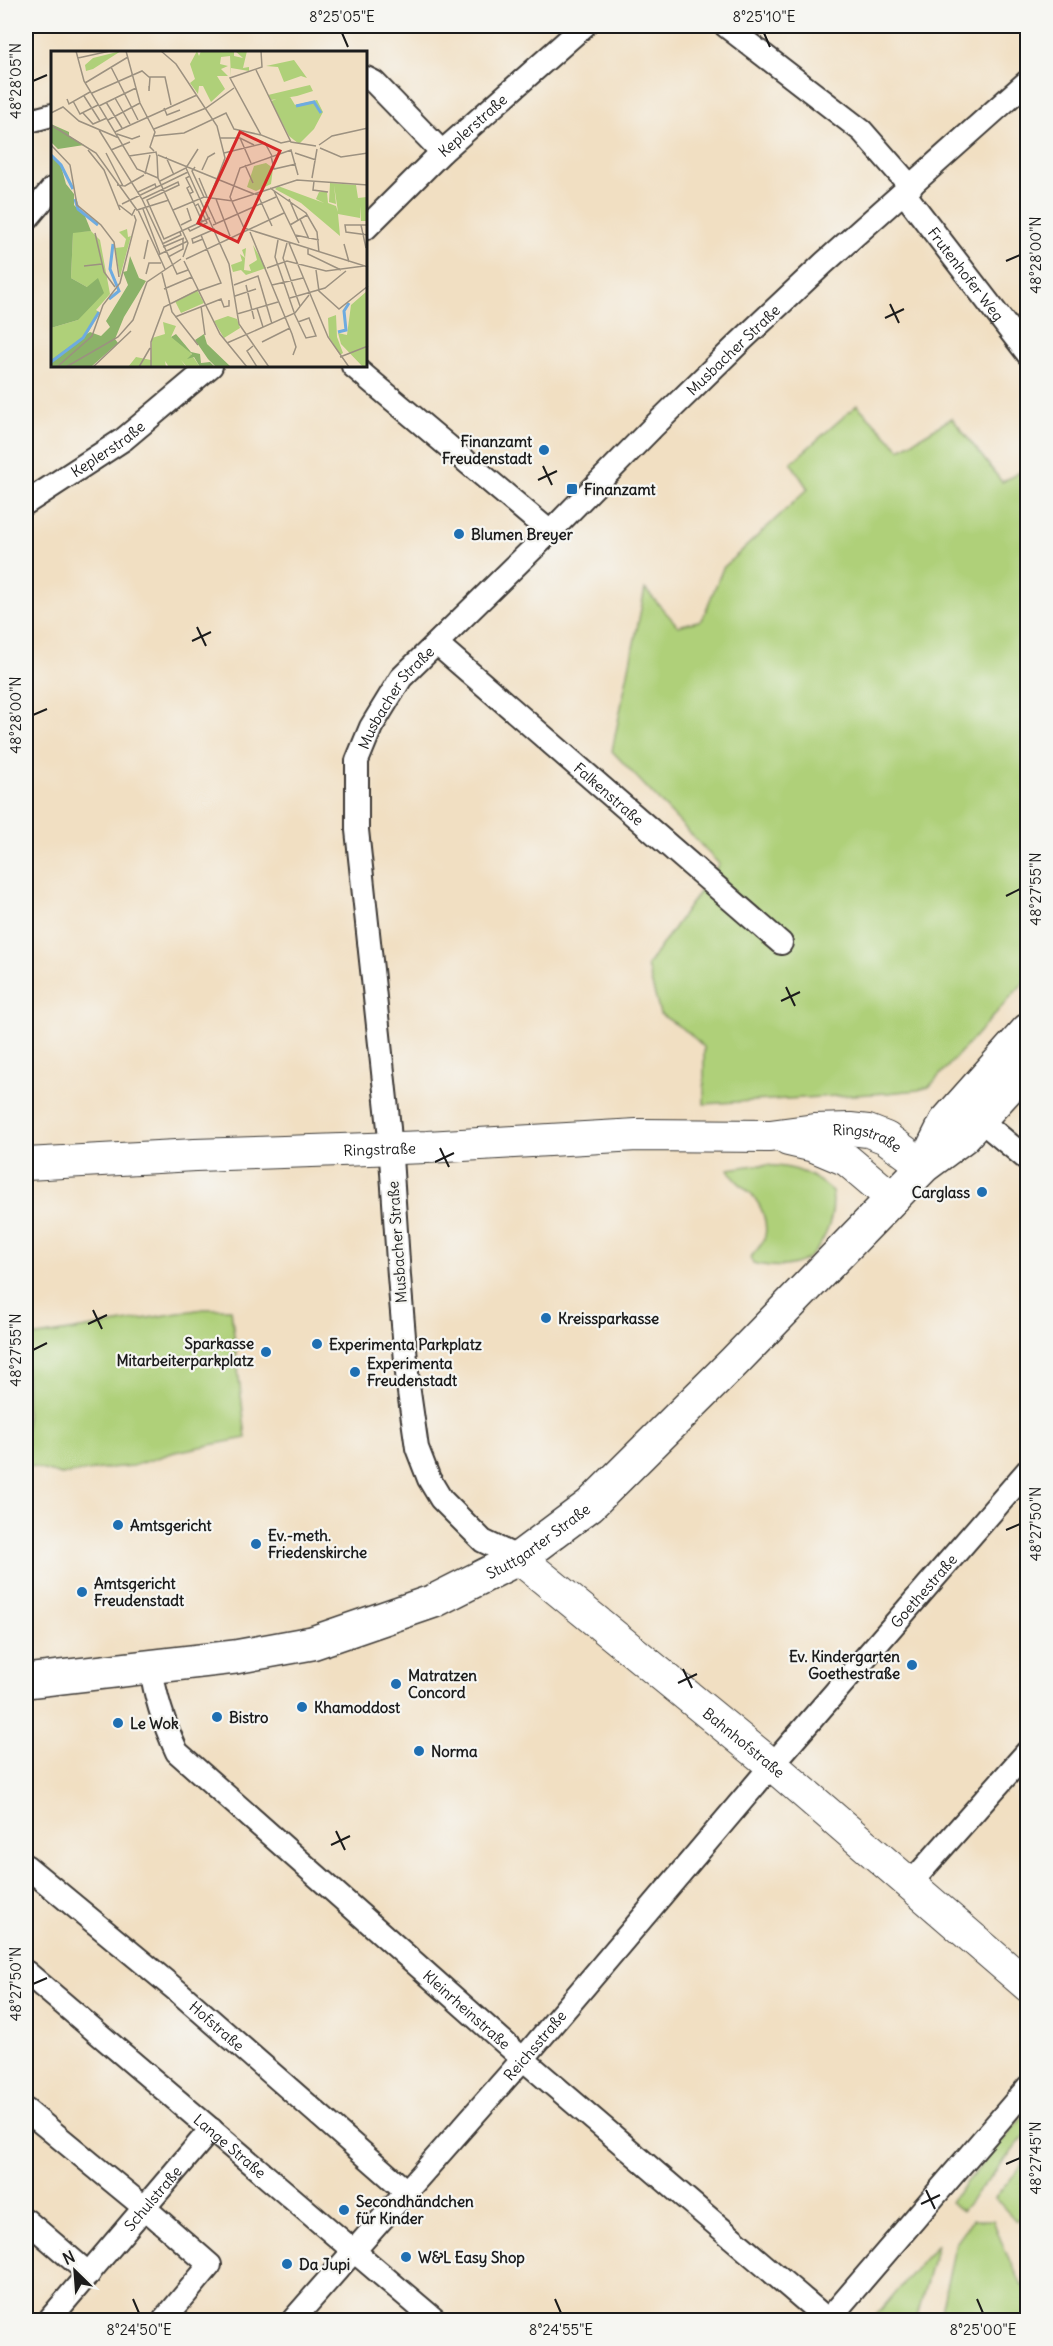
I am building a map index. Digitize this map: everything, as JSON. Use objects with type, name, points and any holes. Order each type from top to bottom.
[{"type":"main road","name":"Stuttgarter Straße","points":[[924,1166],[946,1122],[1028,1030]]},
{"type":"main road","name":"Stuttgarter Straße","points":[[26,1681],[235,1657],[312,1643],[434,1602],[519,1558],[590,1505],[734,1362],[924,1166],[952,1146],[980,1119],[1028,1066]]},
{"type":"street","name":"Keplerstraße","points":[[368,226],[442,152],[584,26]]},
{"type":"street","points":[[726,26],[862,131],[908,190]]},
{"type":"street","points":[[368,79],[374,82],[442,152]]},
{"type":"street","name":"Musbacher Straße","points":[[519,1558],[483,1541],[441,1499],[429,1479],[417,1449],[408,1385],[390,1148],[357,830],[357,761],[371,727],[401,678],[720,361],[824,263],[1028,81]]},
{"type":"street","points":[[26,123],[51,115]]},
{"type":"street","points":[[26,220],[51,190]]},
{"type":"street","name":"Frutenhofer Weg","points":[[908,190],[1028,354]]},
{"type":"street","name":"Keplerstraße","points":[[26,503],[124,439],[209,368]]},
{"type":"street","points":[[355,368],[550,532]]},
{"type":"street","name":"Falkenstraße","points":[[437,644],[781,943]]},
{"type":"street","points":[[980,1119],[1028,1160]]},
{"type":"street","name":"Ringstraße","points":[[26,1164],[637,1135],[770,1136],[815,1130],[850,1129],[868,1131],[886,1138],[924,1166]]},
{"type":"street","name":"Ringstraße","points":[[770,1136],[814,1146],[848,1160],[893,1199]]},
{"type":"street","name":"Goethestraße","points":[[772,1765],[1028,1470]]},
{"type":"street","name":"Bahnhofstraße","points":[[519,1558],[772,1765],[1028,1986]]},
{"type":"street","name":"Kleinrheinstraße","points":[[151,1666],[154,1691],[162,1721],[177,1752],[523,2059],[828,2320]]},
{"type":"street","points":[[909,1885],[1028,1751]]},
{"type":"street","name":"Reichsstraße","points":[[293,2320],[523,2059],[772,1765]]},
{"type":"street","name":"Hofstraße","points":[[26,1866],[181,1994],[406,2191]]},
{"type":"street","name":"Lange Straße","points":[[26,1972],[431,2319]]},
{"type":"street","points":[[828,2320],[1028,2087]]},
{"type":"street","points":[[26,2110],[210,2265],[164,2320]]},
{"type":"street","name":"Schulstraße","points":[[49,2320],[212,2129]]},
{"type":"street","points":[[26,2220],[88,2274]]},
{"type":"green space","points":[[857,405],[900,449],[952,418],[1002,482],[1027,468],[1027,979],[929,1087],[887,1093],[704,1104],[704,1047],[688,1032],[660,1014],[647,966],[719,864],[612,751],[645,589],[678,626],[702,620],[723,568],[808,489],[791,463]]},
{"type":"green space","points":[[755,1165],[787,1167],[805,1173],[832,1191],[832,1212],[825,1234],[820,1244],[805,1260],[790,1265],[774,1266],[753,1263],[750,1258],[765,1237],[764,1217],[755,1199],[728,1169]]},
{"type":"green space","points":[[203,1309],[231,1309],[246,1438],[175,1452],[133,1466],[61,1475],[26,1465],[26,1338]]},
{"type":"green space","points":[[1027,2112],[1027,2133],[962,2211],[950,2202]]},
{"type":"green space","points":[[1027,2159],[1027,2209],[1016,2221],[995,2198]]},
{"type":"green space","points":[[972,2220],[993,2220],[1022,2285],[1027,2284],[1027,2320],[939,2320],[956,2242]]},
{"type":"green space","points":[[937,2244],[916,2320],[872,2320]]},
{"type":"place","name":"Finanzamt Freudenstadt","points":[[544,450]]},
{"type":"place","name":"Finanzamt","points":[[572,489]]},
{"type":"place","name":"Blumen Breyer","points":[[459,534]]},
{"type":"place","name":"Carglass","points":[[982,1192]]},
{"type":"place","name":"Kreissparkasse","points":[[546,1318]]},
{"type":"place","name":"Experimenta Parkplatz","points":[[317,1344]]},
{"type":"place","name":"Sparkasse Mitarbeiterparkplatz","points":[[266,1352]]},
{"type":"place","name":"Experimenta Freudenstadt","points":[[355,1372]]},
{"type":"place","name":"Amtsgericht","points":[[118,1525]]},
{"type":"place","name":"Ev.-meth. Friedenskirche","points":[[256,1544]]},
{"type":"place","name":"Amtsgericht Freudenstadt","points":[[82,1592]]},
{"type":"place","name":"Ev. Kindergarten Goethestraße","points":[[912,1665]]},
{"type":"place","name":"Matratzen Concord","points":[[396,1684]]},
{"type":"place","name":"Khamoddost","points":[[302,1707]]},
{"type":"place","name":"Bistro","points":[[217,1717]]},
{"type":"place","name":"Le Wok","points":[[118,1723]]},
{"type":"place","name":"Norma","points":[[419,1751]]},
{"type":"place","name":"Secondhändchen für Kinder","points":[[344,2210]]},
{"type":"place","name":"W&L Easy Shop","points":[[406,2257]]},
{"type":"place","name":"Da Jupi","points":[[287,2264]]}]
